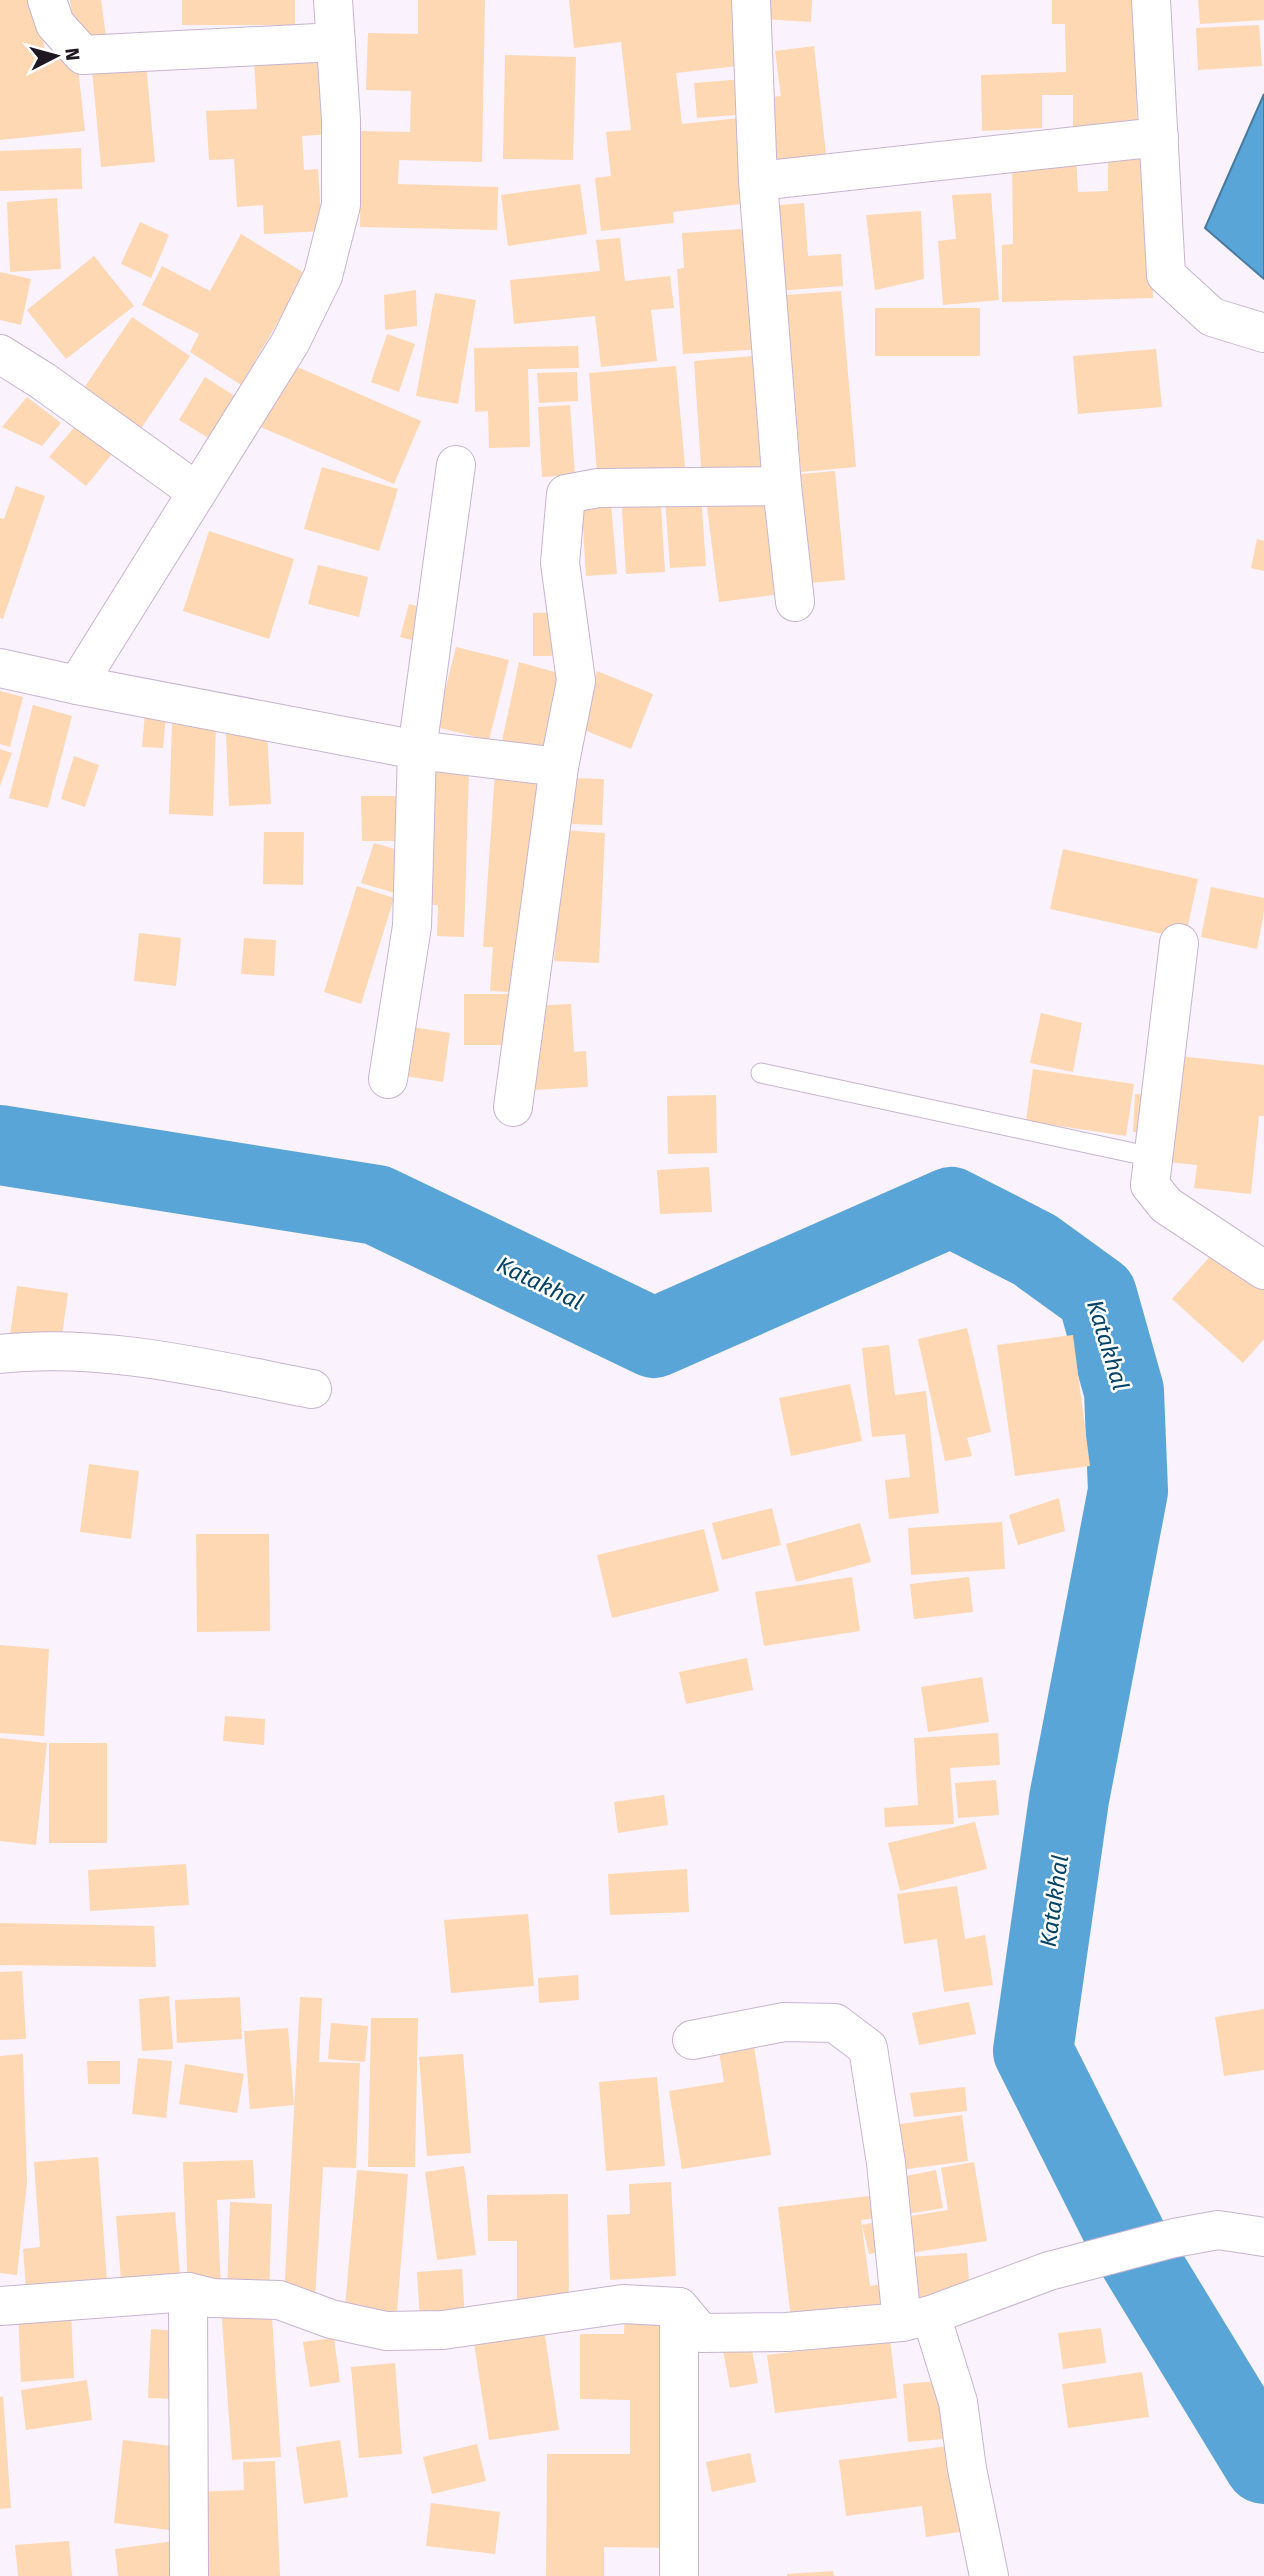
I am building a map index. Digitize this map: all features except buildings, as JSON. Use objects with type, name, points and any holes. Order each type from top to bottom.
[{"type":"street","points":[[47,0],[55,24],[83,55],[336,41]]},
{"type":"street","points":[[77,685],[290,343],[323,276],[341,205],[341,120],[333,0]]},
{"type":"street","points":[[751,0],[758,181],[782,486],[795,603]]},
{"type":"street","points":[[1151,0],[1166,275],[1212,317],[1264,333]]},
{"type":"street","points":[[758,181],[1159,136]]},
{"type":"street","points":[[0,354],[43,381],[197,492]]},
{"type":"street","points":[[388,1079],[412,926],[418,750],[456,466]]},
{"type":"street","points":[[513,1107],[559,767],[576,681],[560,563],[566,494],[598,488],[782,486]]},
{"type":"street","points":[[0,668],[418,750],[559,767]]},
{"type":"street","points":[[1179,943],[1150,1185],[1166,1205],[1264,1270]]},
{"type":"street","points":[[0,1354],[73,1353],[150,1358],[312,1389]]},
{"type":"street","points":[[692,2040],[784,2022],[835,2023],[868,2049],[886,2163],[916,2318],[958,2402],[967,2469],[989,2576]]},
{"type":"street","points":[[0,2306],[188,2292],[212,2298],[279,2300],[331,2319],[386,2331],[443,2330],[622,2304],[680,2307],[701,2333],[787,2332],[916,2318],[1049,2271],[1174,2238],[1218,2230],[1264,2237]]},
{"type":"street","points":[[188,2292],[189,2576]]},
{"type":"street","points":[[679,2576],[680,2307]]},
{"type":"lane","points":[[761,1073],[1153,1157]]},
{"type":"water","points":[[1264,94],[1264,279],[1205,228]]},
{"type":"waterway","name":"Katakhal","points":[[0,1145],[377,1205],[654,1338],[951,1207],[1035,1250],[1097,1295],[1124,1391],[1128,1491],[1069,1799],[1033,2051],[1130,2244],[1264,2464]]}]
